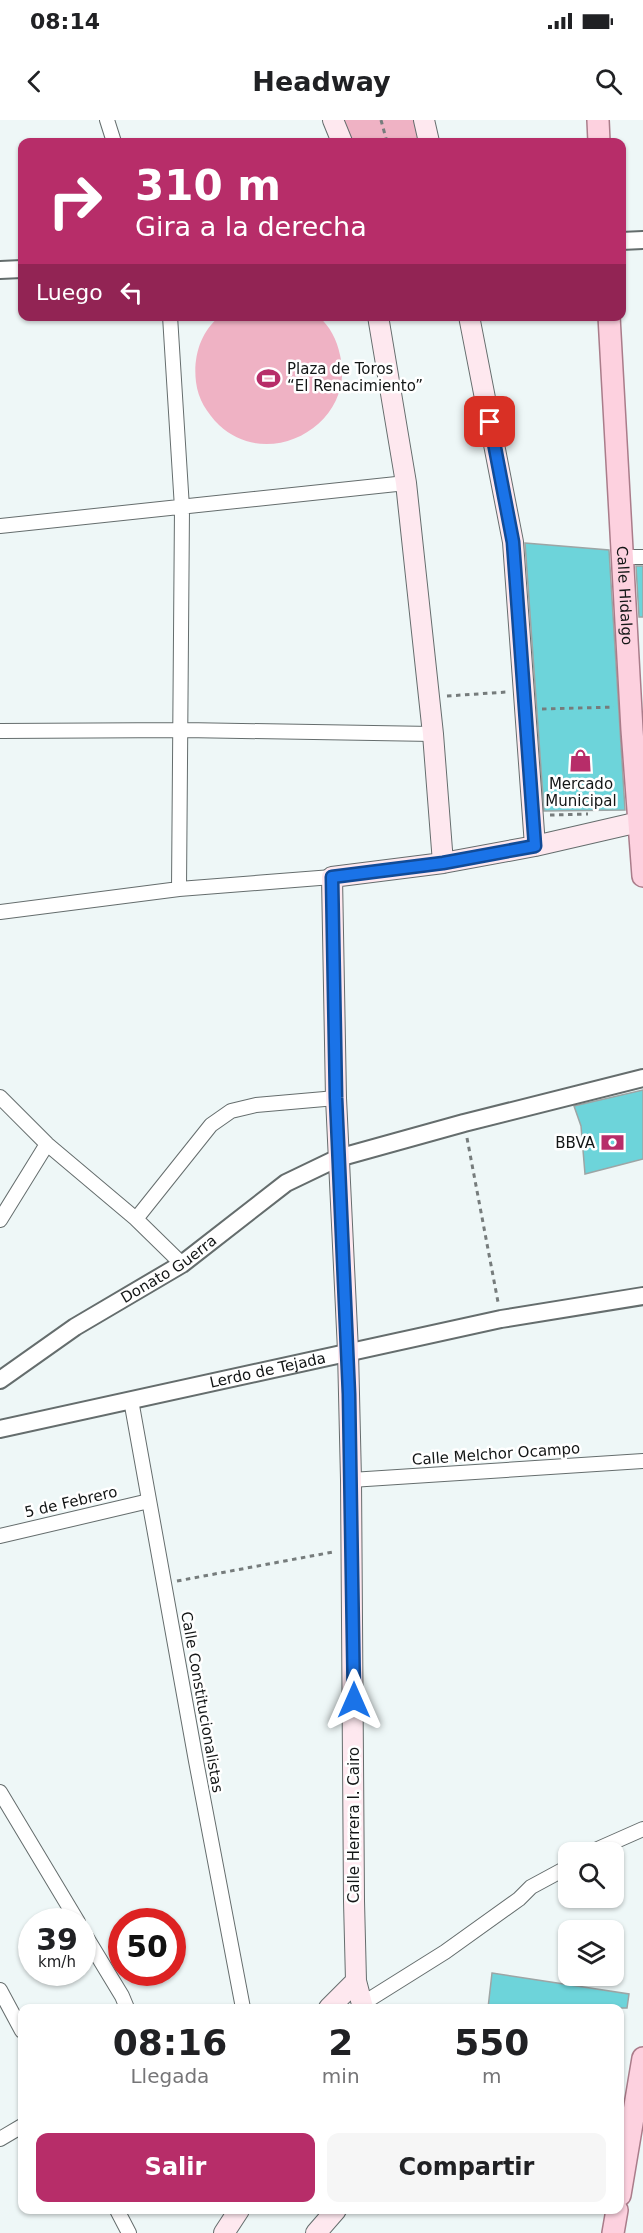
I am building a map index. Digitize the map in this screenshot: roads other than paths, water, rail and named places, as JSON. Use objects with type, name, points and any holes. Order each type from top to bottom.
[{"type":"main road","points":[[333,120],[340,138]]},
{"type":"main road","points":[[424,120],[428,138]]},
{"type":"main road","points":[[598,120],[599,138]]},
{"type":"main road","points":[[379,321],[406,483],[433,734],[443,863]]},
{"type":"main road","points":[[470,321],[513,542],[535,846]]},
{"type":"main road","name":"Calle Hidalgo","points":[[609,321],[633,557],[631,706],[643,876]]},
{"type":"main road","points":[[332,877],[443,863],[535,846],[639,822]]},
{"type":"main road","name":"Calle Herrera I. Cairo","points":[[332,877],[336,1098],[348,1351],[353,1548],[356,1981],[362,2004]]},
{"type":"main road","points":[[333,2004],[356,1981]]},
{"type":"main road","points":[[624,2171],[643,2058]]},
{"type":"main road","points":[[224,2233],[236,2214]]},
{"type":"main road","points":[[316,2233],[333,2214]]},
{"type":"main road","points":[[613,2233],[616,2214]]},
{"type":"street","points":[[107,120],[113,138]]},
{"type":"street","points":[[626,241],[643,240]]},
{"type":"street","points":[[0,270],[18,269]]},
{"type":"street","points":[[170,321],[182,507],[179,889]]},
{"type":"street","points":[[0,526],[406,483]]},
{"type":"street","points":[[0,730],[433,734]]},
{"type":"street","points":[[0,912],[179,889],[332,877]]},
{"type":"street","name":"Donato Guerra","points":[[0,1380],[75,1327],[182,1264],[286,1183],[338,1158],[464,1123],[643,1078]]},
{"type":"street","points":[[0,1097],[48,1144],[136,1219],[182,1264]]},
{"type":"street","points":[[136,1219],[211,1125],[231,1111],[256,1105],[336,1098]]},
{"type":"street","points":[[0,1220],[48,1144]]},
{"type":"street","name":"Lerdo de Tejada","points":[[0,1429],[501,1319],[643,1296]]},
{"type":"street","name":"Calle Constitucionalistas","points":[[131,1400],[242,2004]]},
{"type":"street","name":"Calle Melchor Ocampo","points":[[351,1480],[643,1461]]},
{"type":"street","name":"5 de Febrero","points":[[0,1536],[149,1501]]},
{"type":"street","points":[[0,1792],[70,1908]]},
{"type":"street","points":[[613,1842],[643,1828]]},
{"type":"street","points":[[365,2004],[445,1952],[519,1899],[531,1887],[558,1872]]},
{"type":"street","points":[[96,1953],[125,2004]]},
{"type":"street","points":[[0,1990],[18,2024]]},
{"type":"street","points":[[0,2139],[18,2128]]},
{"type":"street","points":[[119,2214],[129,2233]]},
{"type":"place","name":"Plaza de Toros “El Renacimiento”","points":[[269,378]]},
{"type":"place","name":"Mercado Municipal","points":[[581,760]]},
{"type":"place","name":"BBVA","points":[[613,1143]]}]
